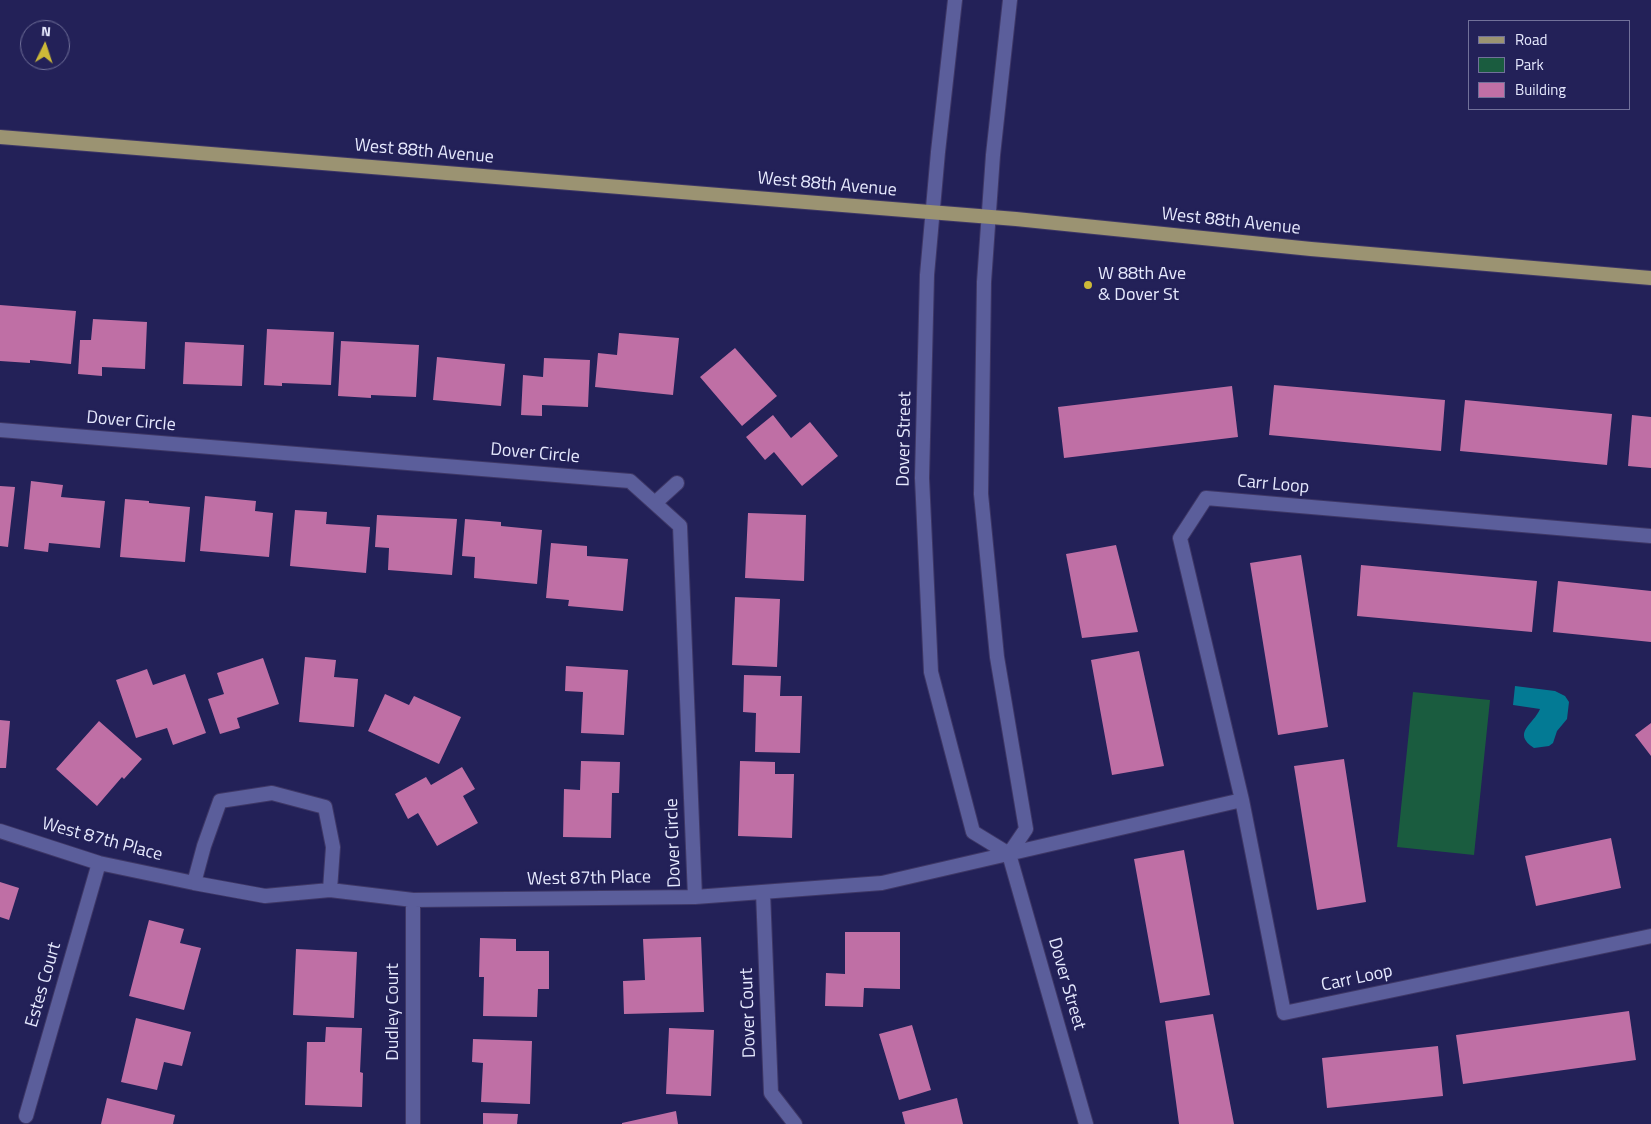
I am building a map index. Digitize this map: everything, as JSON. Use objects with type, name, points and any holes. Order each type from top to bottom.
[{"type":"main road","name":"West 88th Avenue","points":[[0,137],[932,212],[1311,249],[1651,278]]},
{"type":"street","name":"Dover Street","points":[[955,0],[927,275],[922,478],[932,672],[973,832],[1009,854],[1086,1124]]},
{"type":"street","points":[[1009,854],[1026,830],[997,658],[981,494],[983,292],[993,155],[1010,0]]},
{"type":"street","name":"Dover Circle","points":[[0,430],[630,481],[680,526],[696,897]]},
{"type":"street","points":[[655,503],[676,483]]},
{"type":"street","name":"Carr Loop","points":[[1651,536],[1206,498],[1180,538],[1242,800],[1284,1013],[1651,936]]},
{"type":"street","points":[[194,884],[204,846],[220,800],[272,792],[325,807],[333,847],[330,890]]},
{"type":"street","points":[[1009,854],[1242,800]]},
{"type":"street","name":"West 87th Place","points":[[0,830],[99,863],[194,884],[265,896],[330,890],[413,900],[696,897],[882,883],[1009,854]]},
{"type":"street","name":"Estes Court","points":[[26,1116],[99,863]]},
{"type":"street","name":"Dover Court","points":[[763,892],[771,1093],[795,1124]]},
{"type":"street","name":"Dudley Court","points":[[413,900],[413,1124]]},
{"type":"green space","points":[[1413,692],[1490,700],[1474,855],[1397,847]]},
{"type":"water","points":[[1515,686],[1555,691],[1565,696],[1569,702],[1567,719],[1557,731],[1553,743],[1549,746],[1534,748],[1524,738],[1526,728],[1540,709],[1513,705]]},
{"type":"building","points":[[0,305],[76,311],[71,364],[30,360],[30,363],[0,361]]},
{"type":"building","points":[[93,319],[147,322],[145,369],[102,367],[102,376],[78,374],[80,340],[91,340]]},
{"type":"building","points":[[267,329],[334,332],[331,385],[282,383],[282,386],[264,385]]},
{"type":"building","points":[[619,333],[679,338],[673,395],[595,387],[598,353],[617,355]]},
{"type":"building","points":[[341,341],[419,345],[416,397],[371,395],[371,398],[338,396]]},
{"type":"building","points":[[185,342],[244,345],[242,386],[183,384]]},
{"type":"building","points":[[735,348],[777,396],[742,426],[700,377]]},
{"type":"building","points":[[437,357],[505,364],[501,406],[433,400]]},
{"type":"building","points":[[544,358],[590,360],[588,407],[542,405],[542,416],[521,415],[523,375],[543,377]]},
{"type":"building","points":[[1274,385],[1445,400],[1441,451],[1269,435]]},
{"type":"building","points":[[1232,386],[1238,437],[1064,458],[1058,407]]},
{"type":"building","points":[[1465,400],[1612,414],[1607,465],[1460,451]]},
{"type":"building","points":[[773,415],[791,438],[810,422],[838,456],[802,486],[774,452],[765,460],[746,437]]},
{"type":"building","points":[[1632,415],[1651,417],[1651,468],[1628,466]]},
{"type":"building","points":[[31,481],[63,485],[61,497],[105,501],[100,548],[49,543],[48,552],[24,549]]},
{"type":"building","points":[[0,486],[15,487],[8,547],[0,546]]},
{"type":"building","points":[[205,496],[256,501],[255,511],[273,513],[269,557],[200,551]]},
{"type":"building","points":[[125,499],[190,507],[185,562],[120,557]]},
{"type":"building","points":[[295,510],[327,512],[326,524],[370,527],[366,573],[290,566]]},
{"type":"building","points":[[748,513],[806,515],[804,581],[745,578]]},
{"type":"building","points":[[377,515],[457,519],[452,575],[388,570],[389,548],[375,547]]},
{"type":"building","points":[[465,519],[501,522],[501,526],[542,530],[537,584],[474,578],[475,557],[462,556]]},
{"type":"building","points":[[551,543],[587,546],[587,556],[628,559],[623,611],[568,606],[569,600],[546,598]]},
{"type":"building","points":[[1116,545],[1138,632],[1082,638],[1066,554]]},
{"type":"building","points":[[1301,555],[1328,727],[1278,735],[1250,563]]},
{"type":"building","points":[[1361,565],[1537,581],[1532,632],[1357,616]]},
{"type":"building","points":[[1558,581],[1651,591],[1651,642],[1553,632]]},
{"type":"building","points":[[735,597],[780,599],[777,667],[732,665]]},
{"type":"building","points":[[1139,651],[1164,766],[1112,775],[1091,660]]},
{"type":"building","points":[[305,657],[336,660],[334,677],[358,679],[354,727],[299,722]]},
{"type":"building","points":[[263,658],[279,704],[237,718],[240,728],[220,734],[208,699],[224,694],[217,673]]},
{"type":"building","points":[[566,666],[628,670],[624,735],[581,733],[583,692],[565,691]]},
{"type":"building","points":[[147,669],[153,685],[185,674],[206,733],[173,745],[167,728],[136,738],[116,680]]},
{"type":"building","points":[[744,675],[781,676],[780,696],[802,696],[800,753],[755,752],[756,713],[743,712]]},
{"type":"building","points":[[385,694],[409,705],[414,696],[461,717],[439,764],[368,731]]},
{"type":"building","points":[[0,720],[10,721],[6,768],[0,768]]},
{"type":"building","points":[[99,721],[142,759],[124,779],[122,777],[97,806],[56,769]]},
{"type":"building","points":[[1651,723],[1651,756],[1635,735]]},
{"type":"building","points":[[1344,759],[1366,902],[1317,910],[1294,766]]},
{"type":"building","points":[[581,761],[620,762],[619,793],[612,793],[611,838],[563,837],[564,789],[580,790]]},
{"type":"building","points":[[740,761],[775,762],[775,774],[794,774],[792,838],[738,836]]},
{"type":"building","points":[[462,767],[475,789],[463,796],[478,823],[437,846],[418,813],[408,819],[395,794],[426,777],[431,785]]},
{"type":"building","points":[[1611,838],[1621,888],[1536,906],[1525,856]]},
{"type":"building","points":[[1184,850],[1210,995],[1160,1003],[1134,859]]},
{"type":"building","points":[[0,882],[19,888],[9,920],[0,917]]},
{"type":"building","points":[[149,920],[184,929],[180,943],[201,948],[184,1010],[129,996]]},
{"type":"building","points":[[845,932],[900,932],[900,989],[864,988],[863,1007],[825,1006],[826,973],[845,974]]},
{"type":"building","points":[[701,937],[704,1012],[624,1014],[623,981],[645,980],[643,939]]},
{"type":"building","points":[[480,938],[516,939],[516,951],[549,951],[549,989],[538,989],[537,1017],[483,1016],[484,977],[479,977]]},
{"type":"building","points":[[296,949],[357,952],[354,1018],[293,1015]]},
{"type":"building","points":[[1629,1011],[1636,1060],[1463,1084],[1456,1035]]},
{"type":"building","points":[[1213,1014],[1234,1124],[1179,1124],[1165,1021]]},
{"type":"building","points":[[136,1018],[191,1032],[182,1066],[164,1062],[157,1090],[121,1082]]},
{"type":"building","points":[[912,1025],[931,1090],[899,1100],[879,1034]]},
{"type":"building","points":[[326,1027],[362,1028],[360,1072],[363,1073],[362,1107],[305,1105],[307,1042],[325,1042]]},
{"type":"building","points":[[669,1028],[714,1030],[711,1096],[666,1094]]},
{"type":"building","points":[[473,1039],[532,1041],[530,1104],[481,1102],[483,1063],[472,1062]]},
{"type":"building","points":[[1438,1046],[1443,1096],[1327,1108],[1322,1058]]},
{"type":"building","points":[[107,1098],[175,1115],[173,1124],[101,1124]]},
{"type":"building","points":[[957,1098],[963,1124],[905,1124],[902,1112]]},
{"type":"building","points":[[676,1111],[678,1124],[622,1124],[622,1123]]},
{"type":"building","points":[[483,1113],[518,1114],[517,1124],[483,1124]]},
{"type":"place","name":"W 88th Ave & Dover St","points":[[1088,285]]}]
